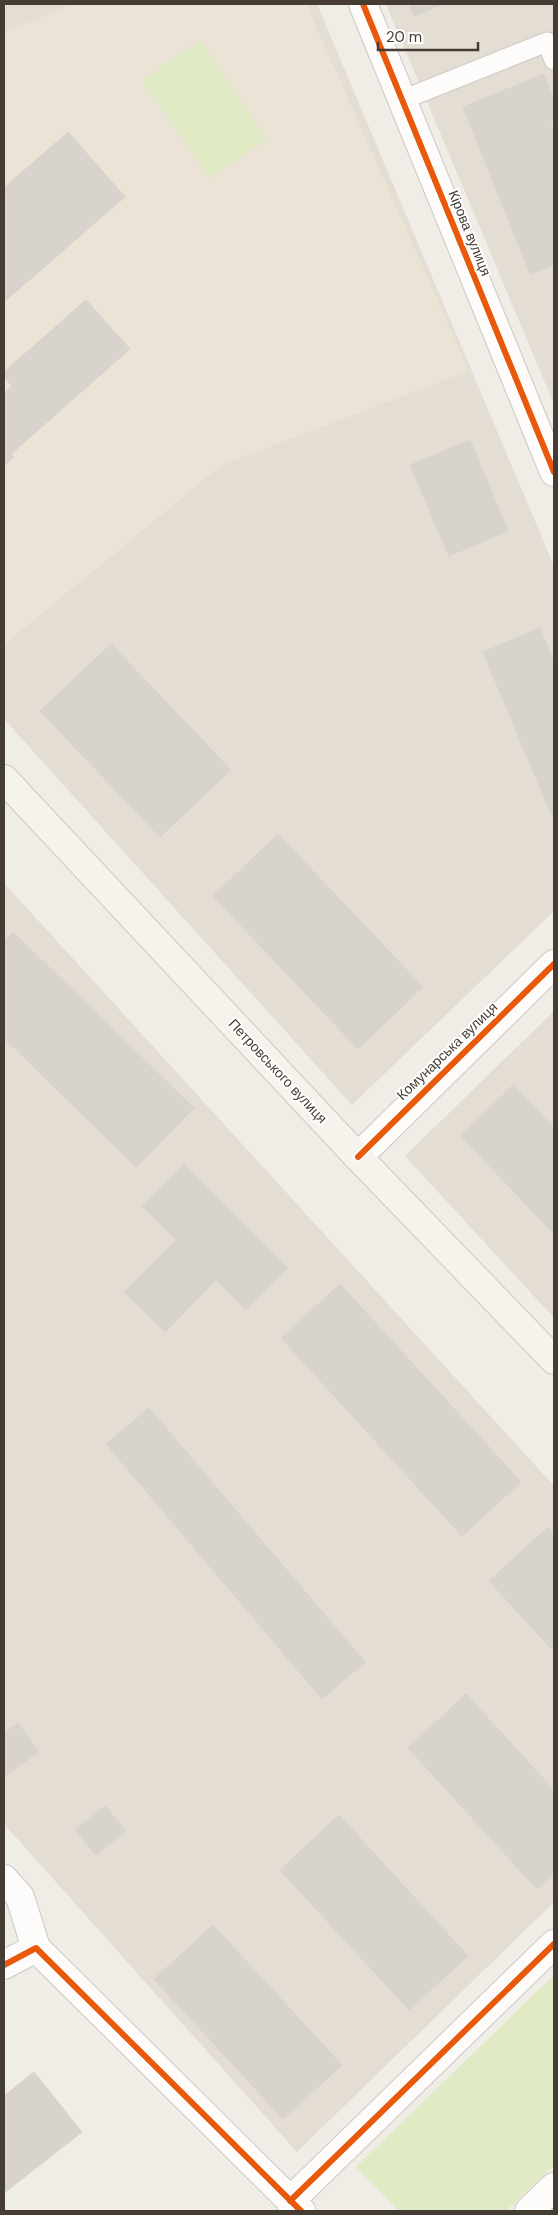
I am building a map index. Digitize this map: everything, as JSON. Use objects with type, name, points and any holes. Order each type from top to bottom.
[{"type":"main road","name":"Петровського вулиця","points":[[4,779],[358,1156],[554,1360]]},
{"type":"street","name":"Кірова вулиця","points":[[363,4],[554,472]]},
{"type":"street","name":"Комунарська вулиця","points":[[358,1156],[554,964]]},
{"type":"street","points":[[4,1879],[20,1897],[36,1948],[296,2206],[554,1944]]},
{"type":"street","points":[[4,1965],[36,1948]]},
{"type":"street","points":[[529,2211],[554,2187]]},
{"type":"lane","points":[[402,100],[546,42],[554,60]]},
{"type":"shaded area","points":[[4,4],[317,4],[554,566],[554,911],[352,1105],[4,719]]},
{"type":"shaded area","points":[[74,4],[306,4],[469,371],[222,465],[6,643],[4,641],[4,32]]},
{"type":"shaded area","points":[[386,4],[554,4],[554,404]]},
{"type":"shaded area","points":[[4,883],[554,1486],[554,1902],[297,2152],[4,1824]]},
{"type":"shaded area","points":[[554,1011],[554,1318],[405,1156]]},
{"type":"green space","points":[[200,40],[267,139],[209,178],[142,80]]},
{"type":"green space","points":[[554,1975],[554,2165],[506,2211],[399,2211],[356,2167]]},
{"type":"building","points":[[409,4],[444,4],[414,16]]},
{"type":"building","points":[[544,74],[554,101],[554,120],[550,122],[554,132],[554,265],[530,274],[463,107]]},
{"type":"building","points":[[68,132],[125,197],[4,302],[4,188]]},
{"type":"building","points":[[86,300],[130,349],[45,424],[4,377],[4,372]]},
{"type":"building","points":[[12,386],[45,424],[11,454],[4,446],[4,394]]},
{"type":"building","points":[[470,440],[508,531],[449,556],[410,465]]},
{"type":"building","points":[[4,446],[14,457],[4,466]]},
{"type":"building","points":[[540,628],[554,662],[554,821],[483,652]]},
{"type":"building","points":[[111,644],[231,770],[160,837],[40,711]]},
{"type":"building","points":[[278,834],[423,987],[358,1049],[213,896]]},
{"type":"building","points":[[13,932],[194,1108],[136,1167],[4,1038],[4,941]]},
{"type":"building","points":[[513,1085],[554,1128],[554,1234],[461,1136]]},
{"type":"building","points":[[184,1164],[288,1268],[246,1310],[216,1280],[165,1332],[124,1292],[176,1240],[142,1206]]},
{"type":"building","points":[[340,1284],[521,1482],[462,1536],[281,1338]]},
{"type":"building","points":[[149,1408],[365,1662],[322,1699],[106,1444]]},
{"type":"building","points":[[548,1527],[554,1534],[554,1652],[489,1581]]},
{"type":"building","points":[[466,1694],[554,1790],[554,1873],[537,1889],[408,1748]]},
{"type":"building","points":[[18,1723],[39,1752],[6,1775],[4,1772],[4,1733]]},
{"type":"building","points":[[105,1806],[126,1831],[96,1855],[75,1830]]},
{"type":"building","points":[[339,1815],[468,1956],[409,2010],[280,1870]]},
{"type":"building","points":[[213,1925],[342,2065],[283,2119],[154,1979]]},
{"type":"building","points":[[34,2072],[82,2132],[4,2193],[4,2096]]},
{"type":"cycle path","points":[[363,4],[554,472]]},
{"type":"cycle path","points":[[358,1157],[554,964]]},
{"type":"cycle path","points":[[290,2201],[554,1944]]},
{"type":"cycle path","points":[[4,1965],[36,1948],[301,2211]]}]
